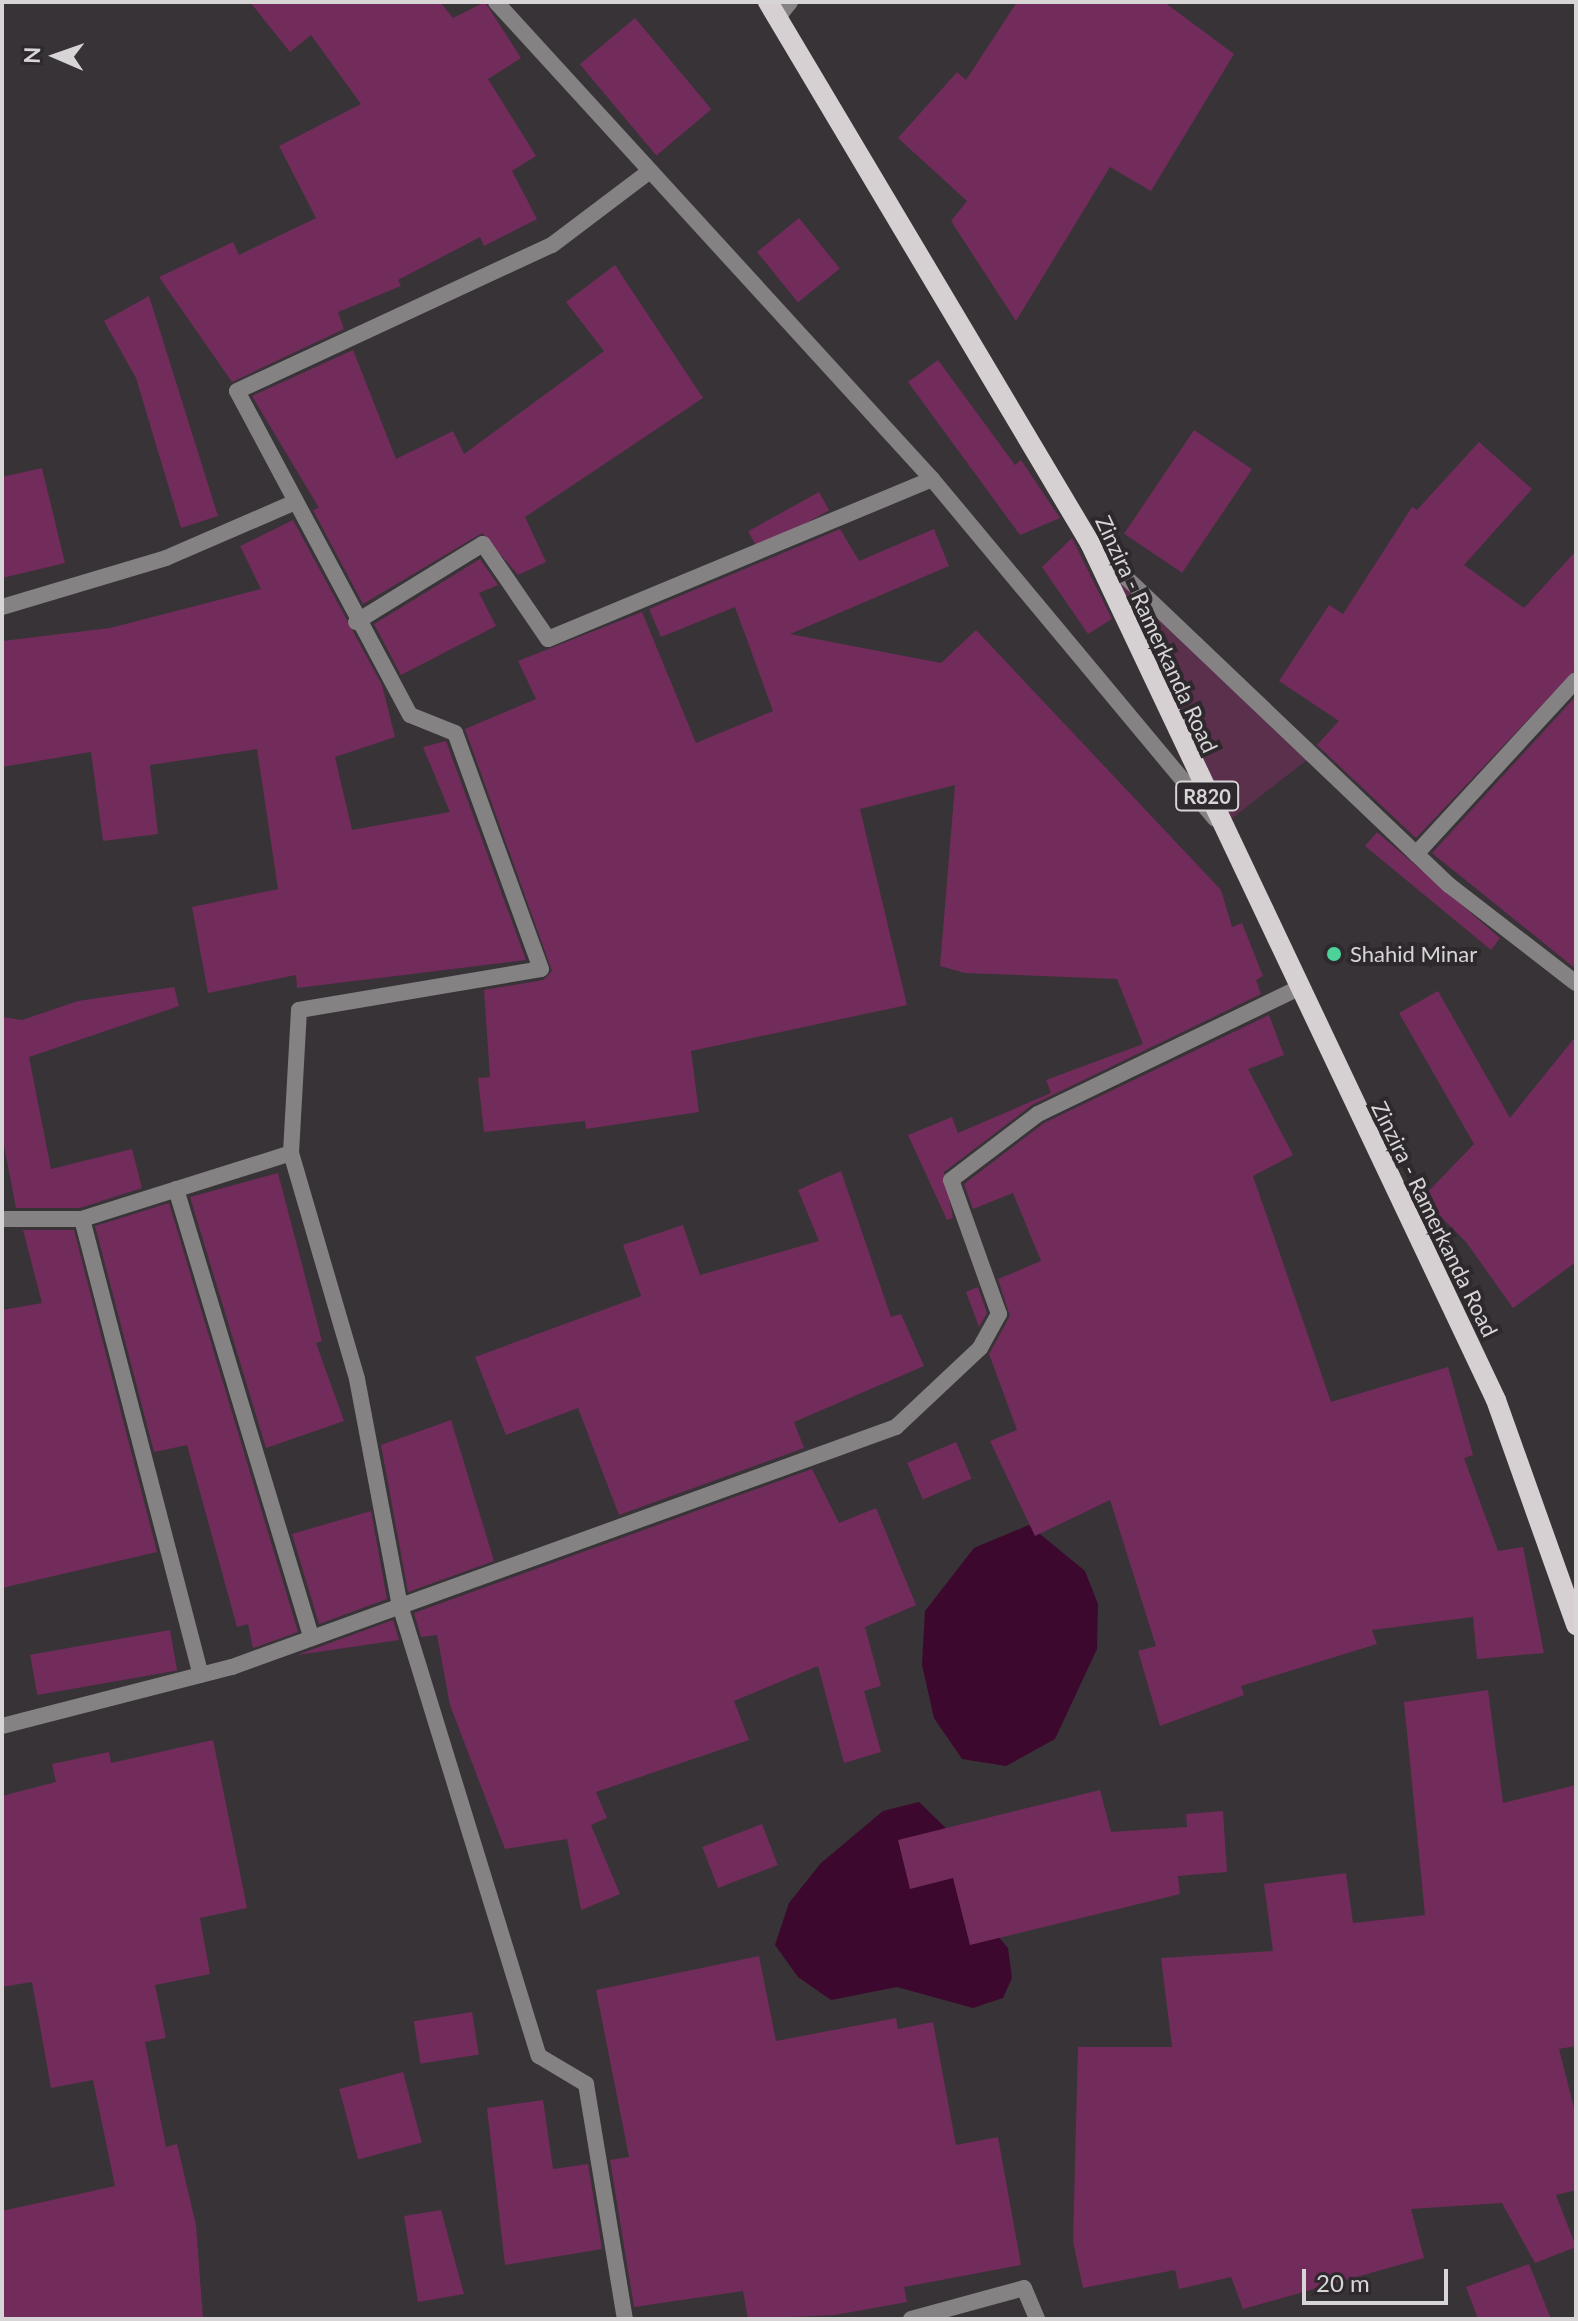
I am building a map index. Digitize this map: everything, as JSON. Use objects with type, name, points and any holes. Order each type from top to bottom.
[{"type":"main road","name":"Zinzira - Ramerkanda Road","points":[[779,7],[1090,543],[1221,827],[1496,1400],[1576,1625]]},
{"type":"street","points":[[496,2],[932,479],[1221,827]]},
{"type":"street","points":[[625,2319],[586,2084],[539,2056],[399,1602],[357,1379],[291,1153],[299,1010],[541,969],[455,733],[410,715],[356,622],[237,391],[552,245],[650,171]]},
{"type":"street","points":[[356,622],[483,544],[548,639],[932,479]]},
{"type":"street","points":[[2,607],[166,558],[293,503]]},
{"type":"street","points":[[1090,543],[1416,854],[1576,983]]},
{"type":"street","points":[[1416,854],[1576,680]]},
{"type":"street","points":[[2,1726],[201,1675],[399,1602],[594,1540],[896,1427],[980,1348],[999,1314],[951,1180],[1038,1114],[1299,988]]},
{"type":"street","points":[[2,1219],[82,1219],[291,1153]]},
{"type":"street","points":[[176,1189],[311,1637]]},
{"type":"street","points":[[82,1219],[201,1675]]},
{"type":"street","points":[[911,2319],[1024,2288],[1037,2319]]},
{"type":"shaded area","points":[[1090,543],[1313,755],[1221,827]]},
{"type":"shaded area","points":[[1029,1525],[1085,1571],[1098,1604],[1097,1649],[1055,1739],[1006,1766],[962,1759],[934,1718],[922,1665],[925,1611],[974,1548]]},
{"type":"shaded area","points":[[919,1802],[951,1833],[990,1927],[1008,1948],[1012,1978],[1003,1998],[973,2008],[897,1987],[831,2000],[798,1977],[775,1945],[789,1903],[821,1863],[883,1811]]},
{"type":"building","points":[[250,2],[440,2],[453,18],[485,2],[521,58],[488,79],[536,156],[512,171],[537,219],[484,246],[480,237],[398,280],[401,286],[338,312],[344,329],[232,382],[159,277],[233,242],[239,255],[316,218],[279,146],[361,104],[311,35],[290,52]]},
{"type":"building","points":[[1017,2],[1164,2],[1234,54],[1151,191],[1110,167],[1016,321],[951,221],[967,201],[898,138],[957,72],[966,80]]},
{"type":"building","points":[[635,18],[711,109],[656,155],[580,64]]},
{"type":"building","points":[[799,218],[840,269],[798,302],[757,252]]},
{"type":"building","points":[[615,265],[703,398],[525,517],[546,562],[518,575],[482,533],[363,604],[313,510],[319,508],[252,396],[353,350],[396,459],[453,431],[464,454],[604,351],[566,302]]},
{"type":"building","points":[[149,296],[218,516],[181,528],[136,378],[104,321]]},
{"type":"building","points":[[938,360],[1015,465],[1021,460],[1060,518],[1020,535],[908,382]]},
{"type":"building","points":[[1194,430],[1252,469],[1182,573],[1124,534]]},
{"type":"building","points":[[1479,442],[1532,489],[1464,565],[1524,608],[1576,551],[1576,669],[1416,838],[1317,745],[1339,721],[1279,681],[1329,605],[1343,614],[1412,507],[1417,510]]},
{"type":"building","points":[[42,468],[65,563],[2,578],[2,477]]},
{"type":"building","points":[[819,492],[829,510],[758,550],[748,531]]},
{"type":"building","points":[[293,520],[382,685],[395,737],[335,757],[352,830],[450,812],[423,747],[446,741],[526,960],[297,988],[296,975],[208,993],[192,907],[278,889],[257,749],[150,765],[158,834],[103,841],[91,752],[2,767],[2,641],[110,628],[261,589],[240,546]]},
{"type":"building","points":[[840,529],[859,561],[934,529],[949,566],[790,634],[941,663],[976,630],[1221,890],[1232,927],[1242,923],[1263,976],[1256,980],[1261,994],[1032,1105],[944,1172],[953,1218],[947,1220],[908,1135],[952,1117],[958,1133],[1051,1093],[1046,1080],[1143,1044],[1117,979],[965,973],[940,966],[955,785],[860,809],[907,1005],[691,1051],[699,1112],[586,1129],[585,1121],[484,1132],[478,1078],[490,1077],[484,990],[543,980],[552,971],[465,729],[536,699],[518,661],[642,612],[696,743],[773,711],[735,607],[661,637],[649,609]]},
{"type":"building","points":[[1072,538],[1112,619],[1088,634],[1042,567]]},
{"type":"building","points":[[480,559],[498,585],[479,593],[496,626],[401,675],[374,624]]},
{"type":"building","points":[[1576,696],[1576,969],[1432,853]]},
{"type":"building","points":[[1377,832],[1500,938],[1491,950],[1365,846]]},
{"type":"building","points":[[174,987],[179,1006],[29,1057],[51,1169],[132,1149],[142,1188],[80,1208],[16,1208],[2,1135],[2,1017],[22,1020],[78,1001]]},
{"type":"building","points":[[1438,991],[1510,1118],[1576,1036],[1576,1262],[1513,1308],[1466,1242],[1422,1198],[1474,1144],[1399,1013]]},
{"type":"building","points":[[1269,1015],[1284,1055],[1248,1069],[1293,1155],[1253,1176],[1331,1402],[1448,1367],[1473,1455],[1464,1458],[1498,1551],[1523,1547],[1544,1653],[1477,1659],[1473,1617],[1372,1630],[1377,1644],[1241,1686],[1244,1695],[1160,1726],[1138,1651],[1156,1646],[1110,1500],[1035,1536],[990,1441],[1017,1430],[989,1354],[1010,1316],[998,1279],[1041,1261],[1013,1193],[973,1209],[964,1184],[1044,1123]]},
{"type":"building","points":[[841,1171],[891,1317],[901,1314],[924,1366],[794,1422],[804,1448],[619,1515],[578,1408],[506,1435],[475,1357],[641,1296],[623,1245],[683,1225],[700,1275],[819,1241],[798,1190]]},
{"type":"building","points":[[278,1173],[322,1341],[316,1343],[344,1421],[266,1448],[190,1197]]},
{"type":"building","points":[[169,1203],[298,1632],[253,1648],[248,1624],[237,1627],[187,1445],[154,1452],[95,1226]]},
{"type":"building","points":[[23,1230],[74,1230],[157,1552],[2,1588],[2,1310],[42,1303]]},
{"type":"building","points":[[978,1287],[987,1313],[979,1327],[966,1292]]},
{"type":"building","points":[[451,1420],[494,1561],[408,1592],[381,1445]]},
{"type":"building","points":[[956,1442],[972,1479],[923,1500],[907,1463]]},
{"type":"building","points":[[812,1469],[839,1523],[876,1508],[916,1605],[865,1627],[881,1686],[864,1691],[881,1752],[844,1763],[818,1666],[734,1701],[749,1740],[596,1792],[607,1818],[591,1825],[620,1894],[581,1910],[567,1839],[505,1849],[450,1705],[437,1635],[421,1637],[414,1613]]},
{"type":"building","points":[[371,1511],[387,1599],[319,1624],[292,1534]]},
{"type":"building","points":[[393,1620],[399,1640],[297,1655]]},
{"type":"building","points":[[170,1630],[177,1670],[37,1695],[30,1655]]},
{"type":"building","points":[[1488,1690],[1503,1803],[1576,1785],[1576,2046],[1559,2049],[1576,2116],[1576,2190],[1556,2195],[1576,2247],[1535,2263],[1502,2203],[1411,2209],[1424,2258],[1243,2309],[1231,2277],[1179,2289],[1175,2270],[1083,2288],[1073,2241],[1078,2047],[1172,2047],[1161,1958],[1273,1951],[1264,1884],[1346,1873],[1353,1923],[1425,1915],[1404,1702]]},
{"type":"building","points":[[213,1740],[247,1908],[200,1918],[210,1974],[155,1985],[166,2038],[145,2042],[166,2147],[177,2144],[196,2225],[203,2319],[2,2319],[2,2211],[115,2186],[93,2080],[51,2088],[32,1982],[2,1987],[2,1796],[56,1782],[52,1764],[109,1752],[111,1763]]},
{"type":"building","points":[[1100,1790],[1111,1832],[1187,1827],[1186,1814],[1223,1811],[1227,1872],[1178,1876],[1180,1894],[970,1945],[953,1878],[910,1889],[898,1840]]},
{"type":"building","points":[[762,1824],[778,1865],[718,1888],[702,1847]]},
{"type":"building","points":[[759,1956],[776,2041],[896,2018],[898,2029],[933,2022],[956,2145],[998,2137],[1021,2265],[904,2287],[907,2302],[835,2315],[748,2319],[743,2291],[634,2307],[610,2160],[629,2157],[596,1990]]},
{"type":"building","points":[[472,2012],[479,2054],[420,2064],[414,2021]]},
{"type":"building","points":[[403,2072],[422,2143],[358,2160],[339,2089]]},
{"type":"building","points":[[543,2100],[553,2169],[588,2164],[602,2249],[505,2265],[487,2108]]},
{"type":"building","points":[[441,2210],[464,2294],[418,2302],[404,2216]]},
{"type":"building","points":[[1529,2264],[1551,2319],[1478,2319],[1466,2287]]},
{"type":"place","name":"Shahid Minar","points":[[1334,954]]}]
